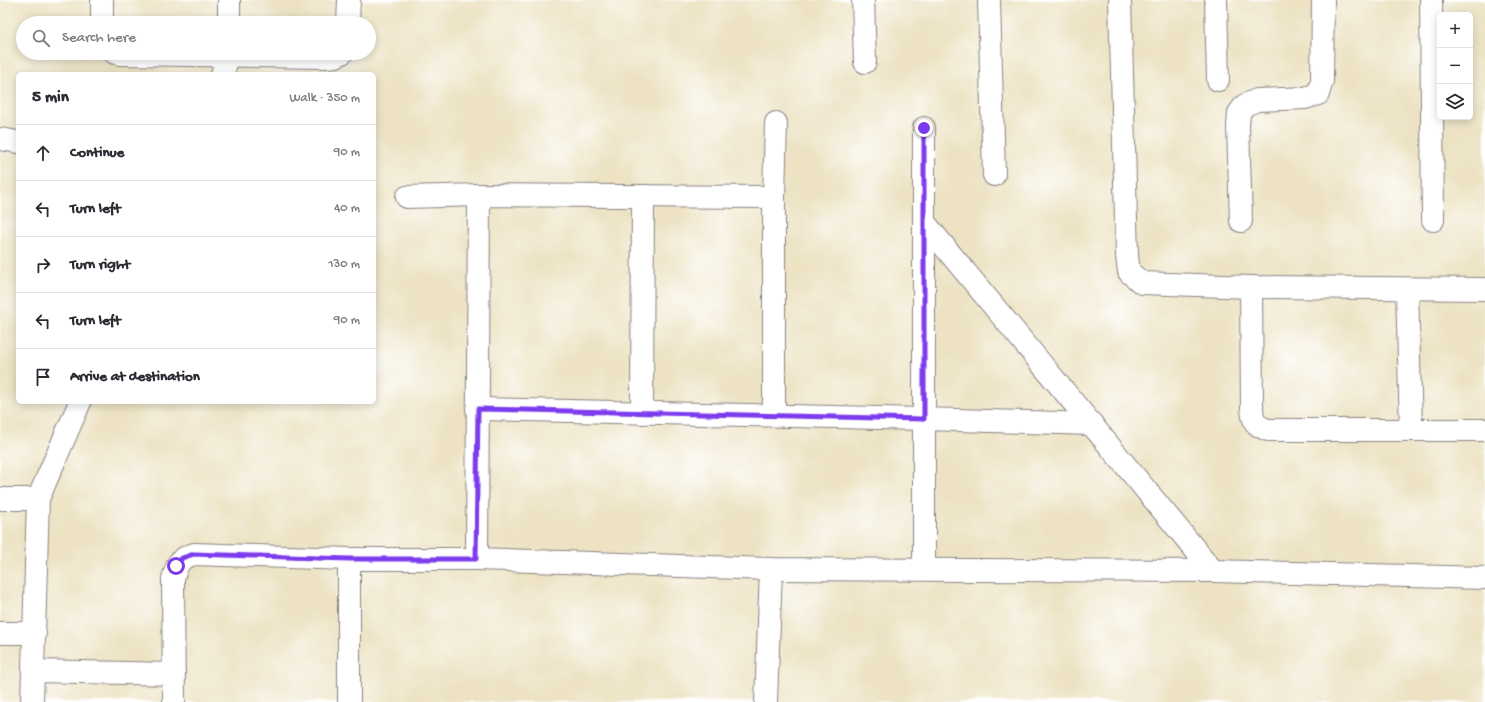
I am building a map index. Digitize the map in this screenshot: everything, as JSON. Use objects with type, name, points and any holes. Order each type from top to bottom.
[{"type":"street","points":[[102,0],[102,16]]},
{"type":"street","points":[[229,0],[229,16]]},
{"type":"street","points":[[348,16],[349,0]]},
{"type":"street","points":[[863,0],[865,62]]},
{"type":"street","points":[[989,0],[994,175]]},
{"type":"street","points":[[1120,0],[1127,256],[1129,272],[1142,283],[1251,287],[1485,290]]},
{"type":"street","points":[[1216,0],[1218,80]]},
{"type":"street","points":[[1241,221],[1238,126],[1239,113],[1246,105],[1257,100],[1305,98],[1318,94],[1322,81],[1323,0]]},
{"type":"street","points":[[1431,0],[1432,220]]},
{"type":"street","points":[[212,60],[252,60]]},
{"type":"street","points":[[774,415],[774,196],[776,123]]},
{"type":"street","points":[[924,128],[924,569]]},
{"type":"street","points":[[0,139],[16,142]]},
{"type":"street","points":[[476,559],[479,195]]},
{"type":"street","points":[[407,196],[774,196]]},
{"type":"street","points":[[642,413],[643,196]]},
{"type":"street","points":[[924,222],[1213,571]]},
{"type":"street","points":[[1251,287],[1252,408],[1253,419],[1257,426],[1268,430],[1485,430]]},
{"type":"street","points":[[1407,290],[1411,429]]},
{"type":"street","points":[[32,702],[38,499],[79,404]]},
{"type":"street","points":[[478,409],[774,415],[1092,424]]},
{"type":"street","points":[[0,500],[38,499]]},
{"type":"street","points":[[174,702],[173,579],[176,566],[182,558],[194,554],[349,559],[476,559],[771,569],[1213,571],[1485,578]]},
{"type":"street","points":[[349,559],[349,702]]},
{"type":"street","points":[[766,702],[771,569]]},
{"type":"street","points":[[0,633],[35,633]]},
{"type":"street","points":[[34,671],[174,674]]},
{"type":"route","points":[[176,566],[182,558],[194,554],[349,559],[476,559],[478,409],[924,419],[924,128]]}]
